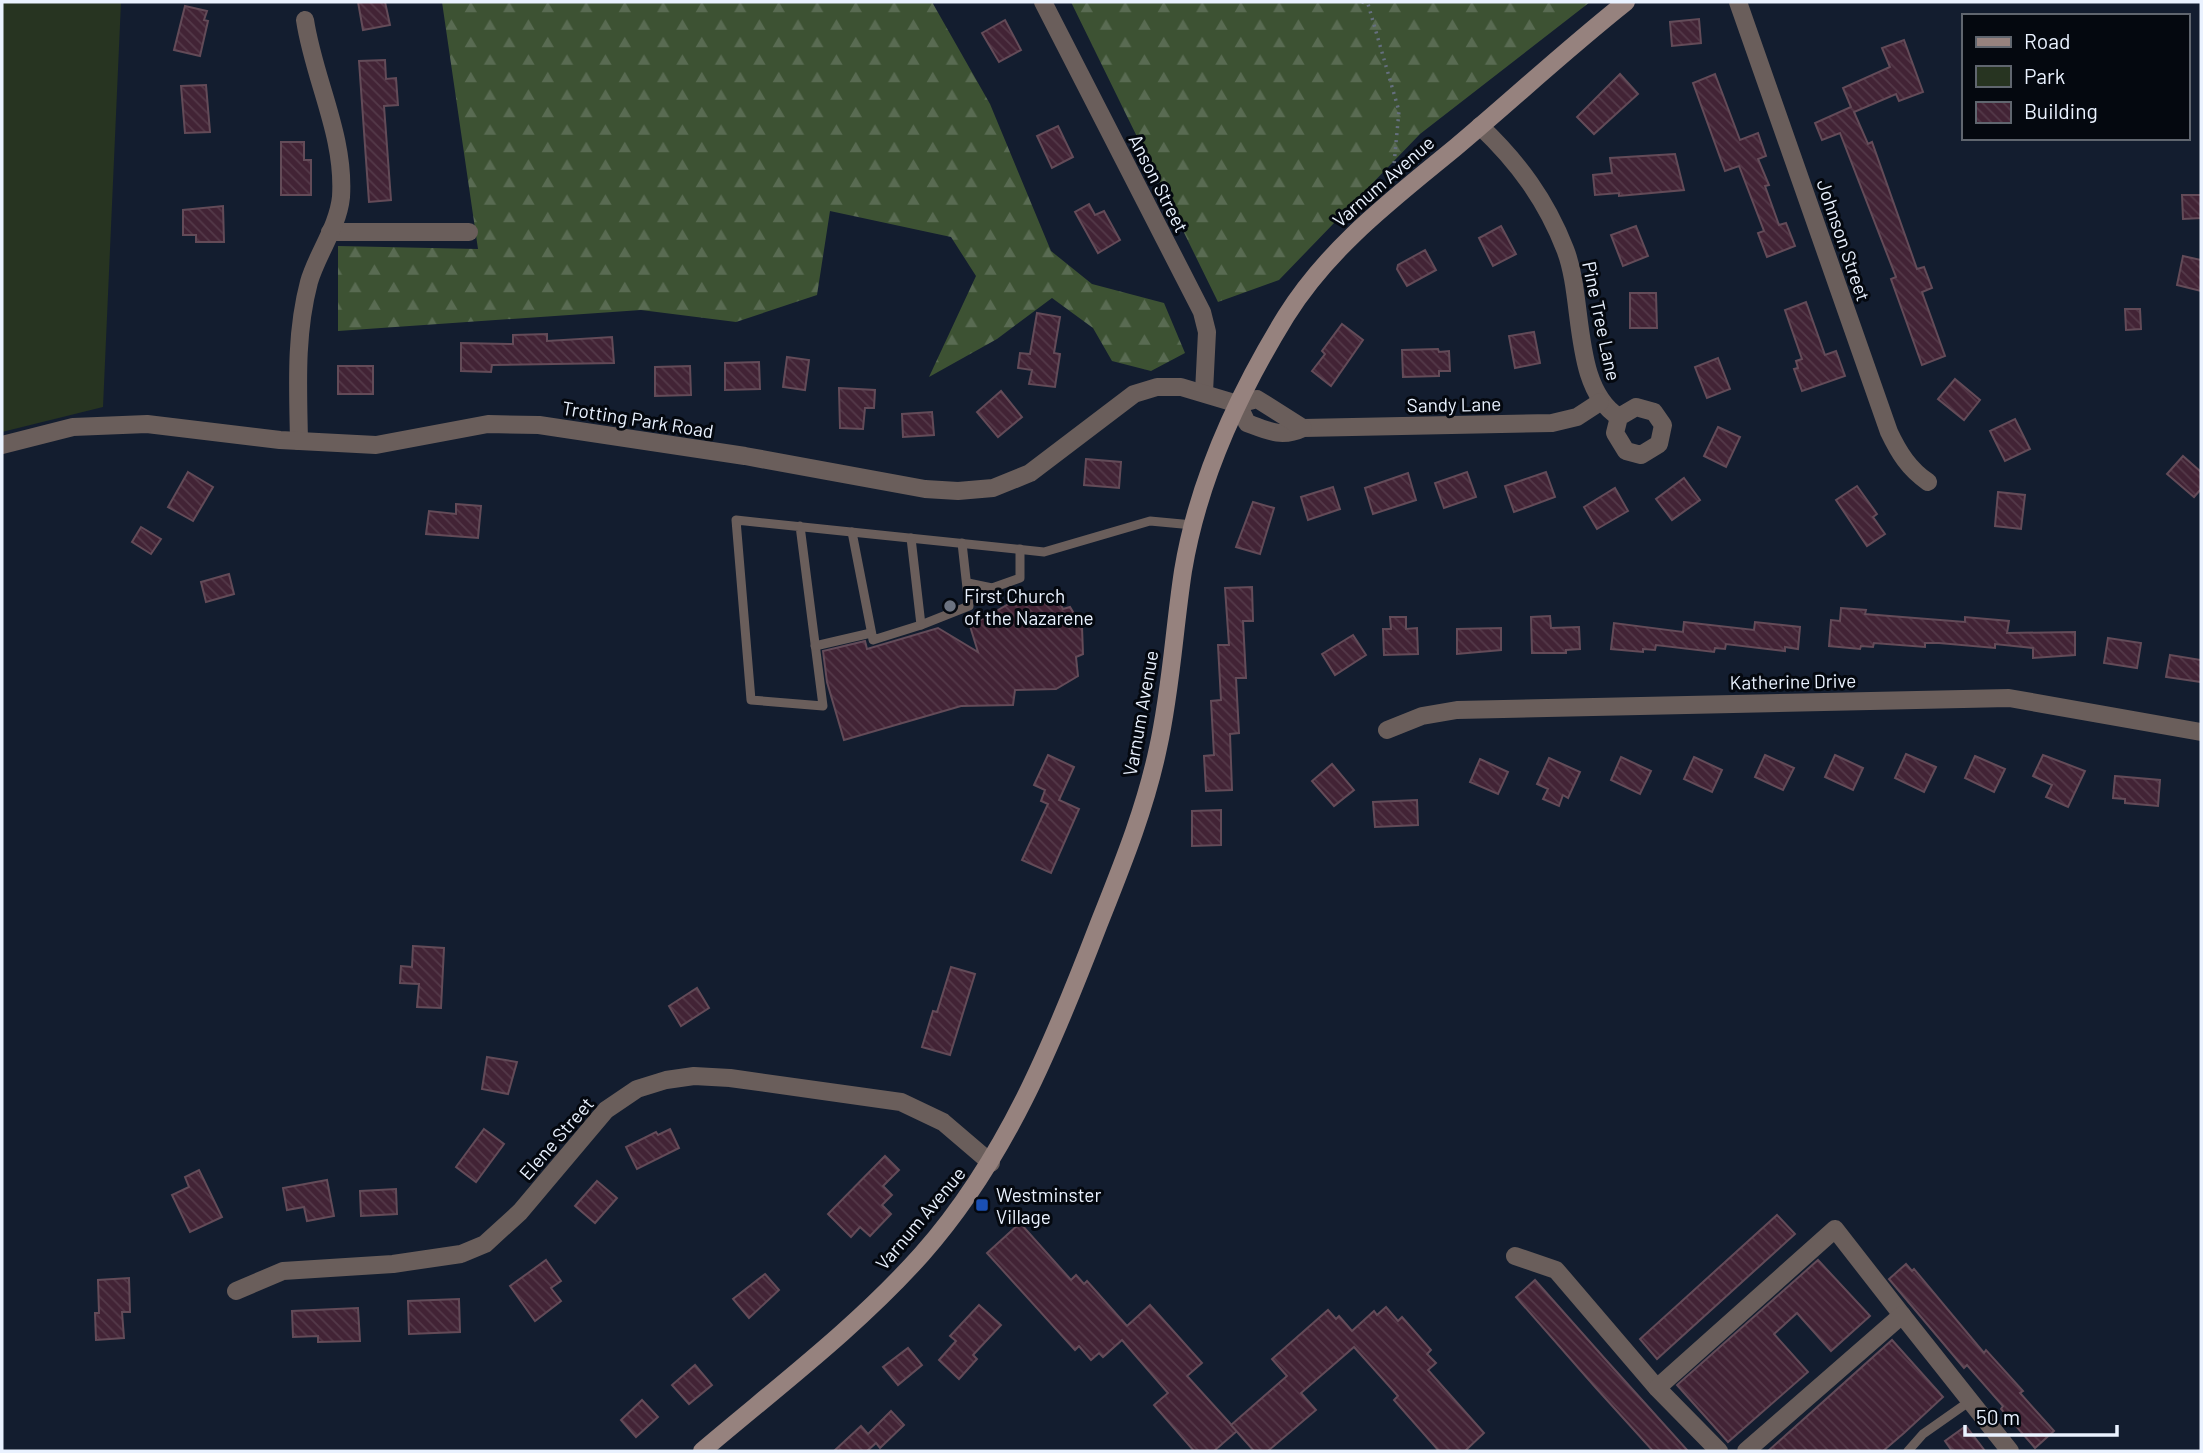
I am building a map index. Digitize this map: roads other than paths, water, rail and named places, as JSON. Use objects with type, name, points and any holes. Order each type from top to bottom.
[{"type":"main road","name":"Varnum Avenue","points":[[702,1451],[892,1284],[943,1229],[991,1163],[1048,1051],[1144,802],[1165,713],[1182,580],[1193,525],[1208,474],[1238,404],[1306,287],[1346,240],[1391,198],[1626,2]]},
{"type":"street","name":"Anson Street","points":[[1043,2],[1202,312],[1207,332],[1204,392]]},
{"type":"street","name":"Johnson Street","points":[[1738,2],[1889,432],[1903,458],[1915,473],[1928,482]]},
{"type":"street","points":[[299,441],[300,322],[310,279],[341,199],[339,148],[310,56],[304,20]]},
{"type":"street","name":"Pine Tree Lane","points":[[1480,126],[1502,146],[1535,188],[1566,251],[1578,305],[1589,377],[1600,402],[1619,418]]},
{"type":"street","points":[[330,232],[468,232]]},
{"type":"street","name":"Trotting Park Road","points":[[2,444],[72,427],[147,425],[299,441],[376,445],[488,424],[539,425],[732,454],[925,489],[958,491],[993,488],[1030,473],[1134,394],[1157,387],[1181,387],[1238,404]]},
{"type":"street","name":"Sandy Lane","points":[[1238,404],[1257,399],[1303,428],[1552,423],[1577,417],[1600,402]]},
{"type":"street","name":"Katherine Drive","points":[[1387,730],[1422,716],[1457,710],[2009,698],[2201,732]]},
{"type":"street","name":"Elene Street","points":[[236,1291],[283,1271],[393,1264],[460,1254],[485,1244],[520,1212],[606,1110],[637,1089],[666,1080],[694,1076],[730,1077],[901,1102],[943,1122],[991,1163]]},
{"type":"street","points":[[1657,1388],[1835,1229],[2010,1451]]},
{"type":"street","points":[[1515,1256],[1556,1270],[1657,1388],[1719,1451]]},
{"type":"street","points":[[1746,1451],[1902,1315]]},
{"type":"lane","points":[[800,526],[823,706],[751,700],[736,520],[800,526],[1044,552],[1150,521],[1193,525]]},
{"type":"lane","points":[[852,532],[873,640],[969,606],[962,543]]},
{"type":"lane","points":[[911,538],[921,625]]},
{"type":"lane","points":[[968,583],[992,588],[1020,578],[1020,549]]},
{"type":"lane","points":[[815,646],[871,633]]},
{"type":"lane","points":[[1908,1451],[1923,1434],[1970,1401]]},
{"type":"place","name":"First Church of the Nazarene","points":[[950,606]]},
{"type":"place","name":"Westminster Village","points":[[982,1205]]}]
